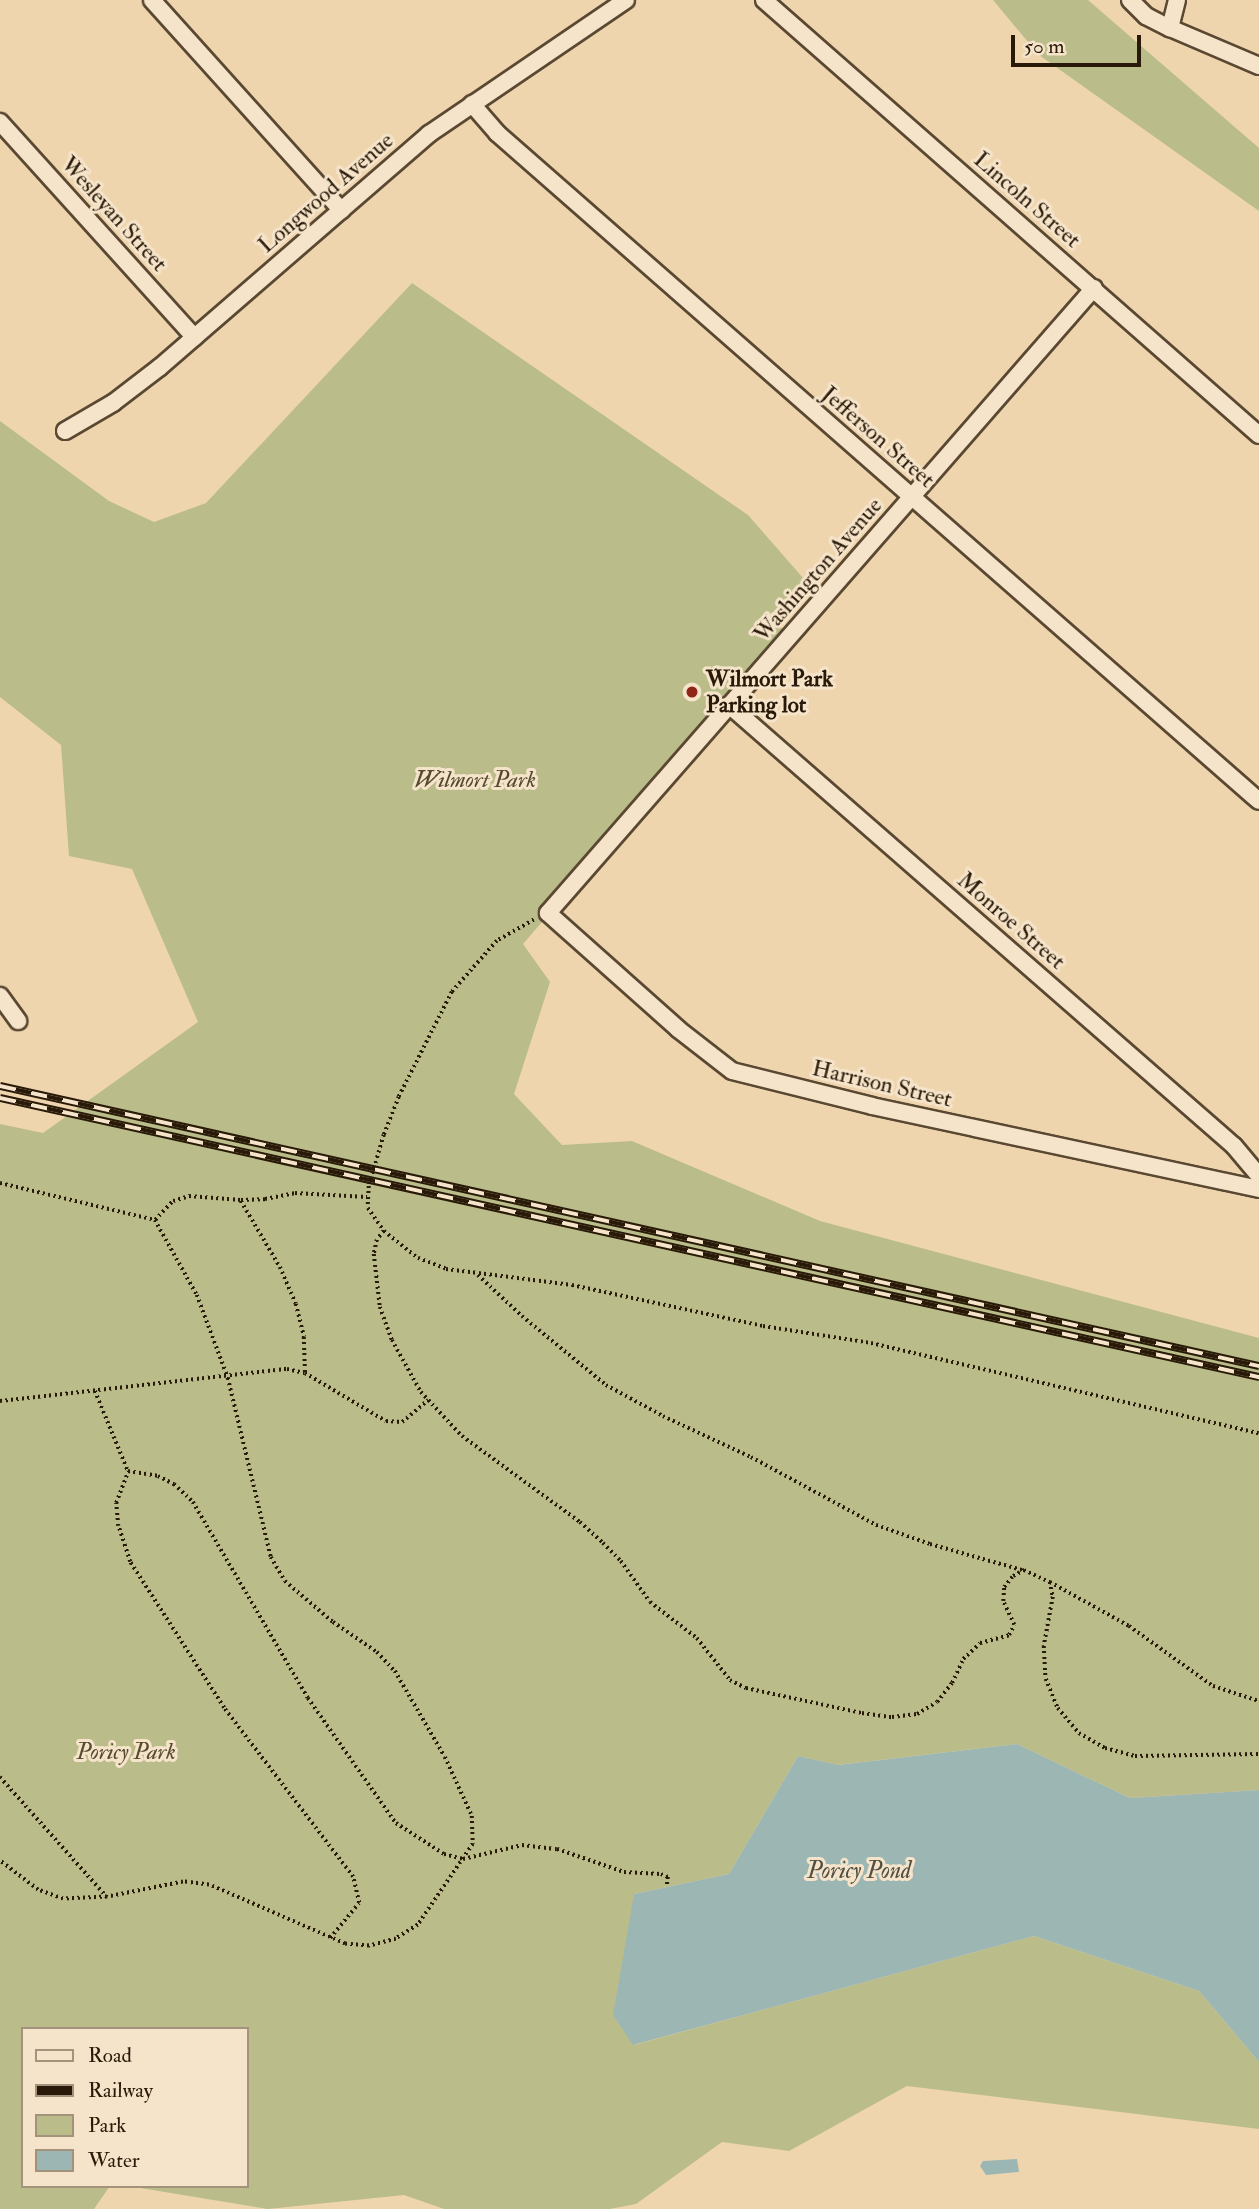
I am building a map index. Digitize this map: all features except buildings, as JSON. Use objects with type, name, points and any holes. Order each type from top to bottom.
[{"type":"street","points":[[152,0],[341,210]]},
{"type":"street","name":"Longwood Avenue","points":[[65,431],[113,403],[194,337],[429,134],[626,0]]},
{"type":"street","name":"Lincoln Street","points":[[764,0],[1259,435]]},
{"type":"street","points":[[1130,0],[1146,16],[1259,66]]},
{"type":"street","points":[[1170,28],[1177,0]]},
{"type":"street","name":"Jefferson Street","points":[[472,104],[507,142],[1259,801]]},
{"type":"street","name":"Wesleyan Street","points":[[0,122],[194,337]]},
{"type":"street","name":"Washington Avenue","points":[[548,913],[1094,288]]},
{"type":"street","name":"Monroe Street","points":[[729,705],[1234,1146],[1259,1176]]},
{"type":"street","name":"Harrison Street","points":[[548,913],[678,1029],[732,1071],[872,1106],[1259,1189]]},
{"type":"street","points":[[0,996],[18,1021]]},
{"type":"path","points":[[548,913],[498,941],[452,992],[391,1114],[367,1197],[368,1208],[384,1231],[432,1264],[476,1273],[572,1285],[763,1326],[871,1343],[1259,1433]]},
{"type":"path","points":[[0,1183],[155,1220],[197,1295],[229,1378],[271,1557],[285,1581],[333,1622],[377,1652],[395,1671],[445,1757],[472,1816],[473,1844],[418,1925],[396,1939],[369,1946],[345,1944],[209,1885],[183,1882],[107,1897],[63,1899],[38,1890],[0,1861]]},
{"type":"path","points":[[155,1220],[173,1201],[189,1196],[241,1200],[295,1193],[367,1197]]},
{"type":"path","points":[[241,1200],[280,1267],[296,1304],[304,1337],[305,1373]]},
{"type":"path","points":[[384,1231],[377,1240],[374,1255],[380,1307],[396,1348],[428,1401],[461,1436],[571,1515],[603,1543],[621,1561],[650,1602],[677,1619],[697,1638],[730,1680],[746,1688],[862,1713],[892,1717],[917,1714],[937,1702],[952,1683],[963,1659],[980,1643],[1009,1635],[1014,1625],[1003,1601],[1004,1587],[1013,1576],[1024,1570]]},
{"type":"path","points":[[476,1273],[522,1316],[606,1385],[751,1457],[876,1525],[930,1544],[1024,1570],[1050,1582],[1129,1626],[1213,1686],[1259,1701]]},
{"type":"path","points":[[0,1401],[229,1378],[287,1369],[305,1373],[386,1421],[402,1422],[428,1401]]},
{"type":"path","points":[[95,1391],[128,1471],[116,1503],[118,1526],[130,1562],[224,1708],[353,1877],[359,1903],[330,1938]]},
{"type":"path","points":[[128,1471],[158,1476],[174,1484],[193,1502],[308,1699],[397,1823],[444,1854],[463,1859],[522,1845],[556,1849],[624,1872],[661,1874],[668,1877],[667,1887]]},
{"type":"path","points":[[1050,1582],[1053,1597],[1044,1646],[1046,1679],[1058,1708],[1079,1733],[1105,1748],[1135,1756],[1259,1754]]},
{"type":"path","points":[[0,1777],[107,1897]]},
{"type":"green space","points":[[993,0],[1088,0],[1259,148],[1259,211],[1039,55]]},
{"type":"green space","points":[[412,283],[748,515],[810,586],[767,616],[790,635],[523,944],[550,982],[514,1094],[562,1145],[632,1141],[820,1221],[1259,1338],[1259,1790],[1130,1798],[1017,1744],[837,1765],[798,1756],[729,1874],[634,1894],[634,2045],[1034,1936],[1199,1991],[1259,2062],[1259,2129],[907,2086],[789,2151],[722,2142],[636,2204],[610,2209],[444,2209],[404,2195],[268,2209],[140,2188],[248,2188],[248,2027],[21,2027],[21,2188],[109,2188],[94,2209],[0,2209],[0,1124],[43,1133],[198,1022],[132,869],[69,856],[61,745],[0,697],[0,421],[109,501],[154,522],[206,503]]},
{"type":"water","name":"Poricy Pond","points":[[1017,1744],[1130,1798],[1259,1790],[1259,2062],[1199,1991],[1034,1936],[633,2045],[613,2015],[634,1894],[729,1874],[798,1756],[838,1765]]},
{"type":"water","points":[[1017,2159],[1019,2172],[986,2175],[980,2166],[983,2161]]},
{"type":"railway","points":[[0,1086],[1259,1366]]},
{"type":"railway","points":[[0,1098],[1259,1377]]},
{"type":"place","name":"Wilmort Park Parking lot","points":[[692,692]]},
{"type":"park label","name":"Wilmort Park","points":[[475,780]]},
{"type":"park label","name":"Poricy Park","points":[[126,1752]]}]
